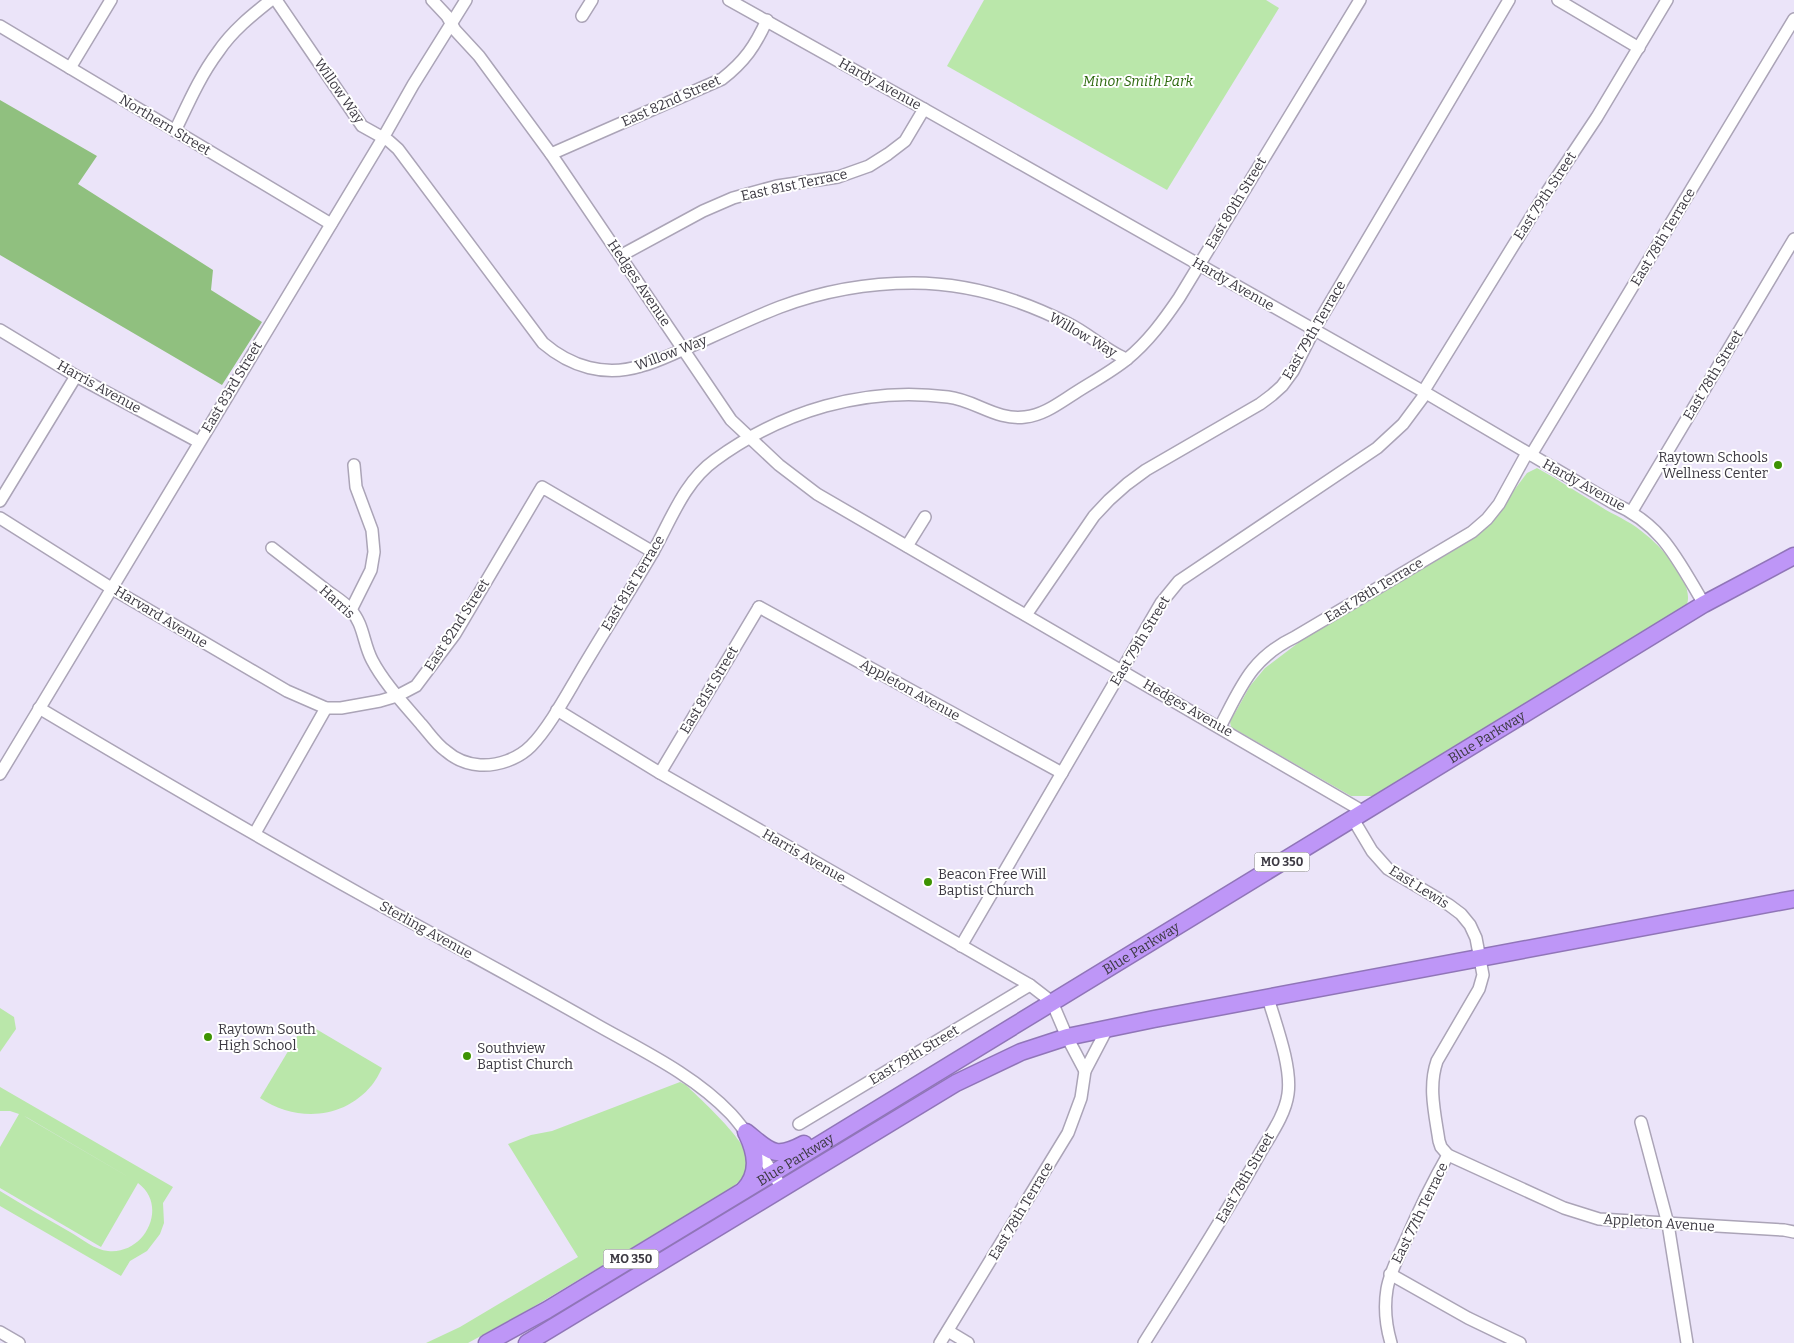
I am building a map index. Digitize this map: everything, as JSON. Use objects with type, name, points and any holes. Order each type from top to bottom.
[{"type":"highway","name":"Blue Parkway","points":[[488,1343],[547,1310],[773,1173],[1704,604],[1794,556]]},
{"type":"highway","name":"Blue Parkway","points":[[527,1343],[956,1083],[1021,1052],[1067,1037],[1107,1029],[1794,899]]},
{"type":"highway","points":[[746,1132],[768,1151],[780,1153],[794,1149],[822,1134],[852,1124]]},
{"type":"highway","points":[[743,1191],[751,1180],[756,1165],[754,1149],[746,1132]]},
{"type":"street","points":[[70,68],[111,0]]},
{"type":"street","points":[[175,131],[202,76],[219,50],[245,21],[271,0]]},
{"type":"street","name":"Willow Way","points":[[276,0],[362,126],[398,149],[543,343],[554,352],[581,366],[597,370],[614,371],[641,367],[780,307],[814,296],[860,286],[914,283],[968,288],[1020,302],[1070,324],[1096,339],[1120,357],[1127,359]]},
{"type":"street","name":"Hedges Avenue","points":[[432,0],[447,16],[455,30],[479,56],[551,154],[731,420],[748,438],[817,494],[1220,727],[1358,815]]},
{"type":"street","name":"East 83rd Street","points":[[2,768],[466,0]]},
{"type":"street","points":[[582,16],[592,0]]},
{"type":"street","name":"Hardy Avenue","points":[[729,0],[1425,393],[1613,503],[1632,511],[1668,545],[1704,604]]},
{"type":"street","name":"East 80th Street","points":[[748,438],[778,422],[815,408],[853,399],[886,395],[919,394],[953,397],[1002,416],[1030,417],[1048,410],[1127,359],[1149,338],[1165,318],[1360,0]]},
{"type":"street","name":"East 79th Terrace","points":[[1026,615],[1094,516],[1109,500],[1146,470],[1272,395],[1282,386],[1293,371],[1314,330],[1510,0]]},
{"type":"street","points":[[1558,0],[1639,48]]},
{"type":"street","name":"East 79th Street","points":[[961,946],[1160,603],[1179,581],[1377,448],[1403,424],[1425,393],[1539,204],[1597,117],[1667,0]]},
{"type":"street","name":"East 78th Terrace","points":[[1220,727],[1248,674],[1265,655],[1472,532],[1487,519],[1499,504],[1794,19]]},
{"type":"street","name":"East 82nd Street","points":[[551,154],[722,79],[736,68],[748,54],[767,20]]},
{"type":"street","name":"Northern Street","points":[[0,26],[331,224]]},
{"type":"street","name":"East 81st Terrace","points":[[620,256],[703,211],[733,198],[777,186],[838,177],[869,166],[905,141],[924,109]]},
{"type":"street","name":"East 78th Street","points":[[1632,511],[1794,239]]},
{"type":"street","name":"Harris Avenue","points":[[0,330],[76,376],[199,442]]},
{"type":"street","points":[[0,502],[76,376]]},
{"type":"street","name":"East 81st Terrace","points":[[534,743],[557,710],[696,478],[712,462],[748,438]]},
{"type":"street","points":[[350,610],[370,570],[374,552],[372,530],[356,487],[354,465]]},
{"type":"street","name":"East 82nd Street","points":[[326,708],[363,705],[397,696],[416,686],[455,634],[542,487],[653,552]]},
{"type":"street","points":[[907,546],[925,517]]},
{"type":"street","name":"Harvard Avenue","points":[[0,518],[111,588],[287,691],[326,708]]},
{"type":"street","name":"Harris","points":[[272,548],[350,610],[362,625],[365,644],[372,661],[397,696],[443,750],[458,759],[480,765],[502,763],[522,754],[534,743]]},
{"type":"street","name":"East 81st Street","points":[[660,773],[758,604]]},
{"type":"street","name":"Appleton Avenue","points":[[758,604],[1062,773]]},
{"type":"street","name":"Sterling Avenue","points":[[39,708],[369,898],[679,1072],[720,1104],[746,1132],[782,1188]]},
{"type":"street","points":[[255,833],[326,708]]},
{"type":"street","name":"Harris Avenue","points":[[557,710],[660,773],[1030,985],[1052,1002]]},
{"type":"street","name":"East Lewis","points":[[1358,815],[1372,851],[1388,869],[1461,914],[1473,932],[1480,958]]},
{"type":"street","name":"East 77th Terrace","points":[[1390,1274],[1423,1200],[1448,1155],[1441,1147],[1439,1141],[1432,1084],[1433,1074],[1437,1061],[1479,989],[1483,975],[1480,958]]},
{"type":"street","name":"East 79th Street","points":[[798,1124],[1030,985]]},
{"type":"street","name":"East 78th Street","points":[[1144,1343],[1232,1202],[1282,1114],[1288,1094],[1288,1079],[1284,1055],[1268,998]]},
{"type":"street","points":[[1052,1002],[1067,1037],[1085,1071]]},
{"type":"street","name":"East 78th Terrace","points":[[940,1343],[1068,1133],[1081,1098],[1085,1071],[1107,1029]]},
{"type":"street","points":[[1641,1122],[1668,1224],[1688,1343]]},
{"type":"street","name":"Appleton Avenue","points":[[1448,1155],[1564,1208],[1599,1219],[1794,1232]]},
{"type":"street","points":[[1390,1343],[1385,1310],[1390,1274],[1468,1318],[1520,1343]]},
{"type":"street","points":[[948,1331],[968,1343]]},
{"type":"street","points":[[0,1332],[19,1343]]},
{"type":"green space","name":"Minor Smith Park","points":[[984,0],[1266,0],[1279,8],[1167,190],[947,66]]},
{"type":"green space","points":[[0,100],[97,156],[78,184],[213,270],[211,290],[262,322],[222,385],[0,255]]},
{"type":"green space","points":[[1537,468],[1641,530],[1652,540],[1676,567],[1682,578],[1688,598],[1686,606],[1374,796],[1351,796],[1231,727],[1230,722],[1250,686],[1265,668],[1302,640],[1456,549],[1492,520],[1527,473]]},
{"type":"green space","points":[[0,1008],[14,1017],[16,1029],[0,1052]]},
{"type":"green space","points":[[311,1026],[382,1068],[373,1083],[360,1097],[333,1111],[319,1114],[289,1111],[274,1106],[260,1098],[302,1028]]},
{"type":"green space","points":[[680,1082],[686,1085],[713,1111],[741,1144],[747,1154],[749,1167],[740,1180],[732,1188],[528,1310],[468,1343],[426,1343],[460,1327],[578,1257],[508,1144],[531,1135],[552,1131]]},
{"type":"green space","points":[[0,1087],[173,1187],[163,1203],[164,1223],[160,1234],[147,1251],[130,1261],[121,1276],[0,1206],[0,1191],[98,1249],[108,1251],[121,1250],[133,1245],[142,1237],[152,1216],[152,1204],[147,1193],[138,1183],[101,1247],[0,1188],[0,1147],[19,1114],[10,1111],[0,1111]],"holes":[[[24,1116],[28,1118],[137,1182]]]},
{"type":"place","name":"Raytown Schools Wellness Center","points":[[1778,465]]},
{"type":"place","name":"Beacon Free Will Baptist Church","points":[[928,882]]},
{"type":"place","name":"Raytown South High School","points":[[208,1037]]},
{"type":"place","name":"Southview Baptist Church","points":[[467,1056]]}]
